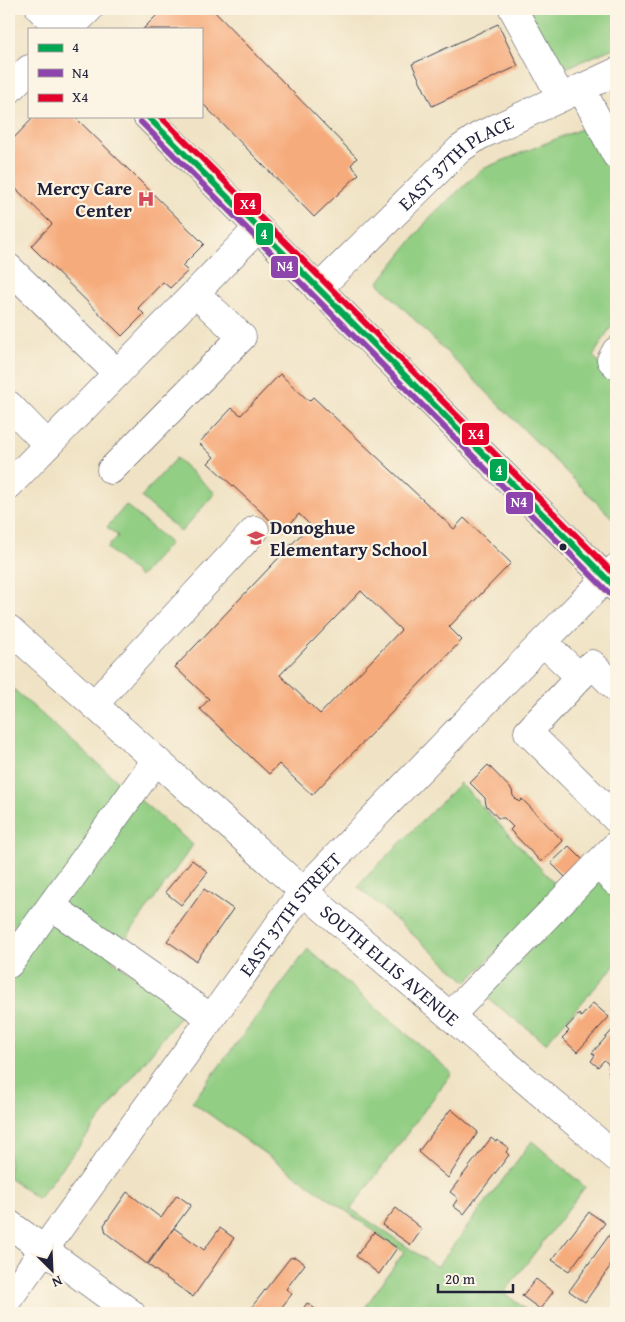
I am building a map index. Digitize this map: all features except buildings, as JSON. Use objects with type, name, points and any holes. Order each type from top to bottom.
[{"type":"street","points":[[40,9],[59,28]]},
{"type":"street","points":[[69,28],[89,9]]},
{"type":"street","points":[[513,9],[616,155]]},
{"type":"street","points":[[9,90],[28,70]]},
{"type":"street","name":"EAST 37TH PLACE","points":[[318,289],[460,149],[478,136],[616,72]]},
{"type":"street","points":[[149,118],[318,289],[613,578]]},
{"type":"street","points":[[9,485],[258,228]]},
{"type":"street","points":[[9,268],[117,373]]},
{"type":"street","points":[[111,470],[242,337],[195,293]]},
{"type":"street","points":[[616,351],[611,360],[616,365]]},
{"type":"street","points":[[9,405],[48,445]]},
{"type":"street","points":[[94,705],[255,530]]},
{"type":"street","name":"EAST 37TH STREET","points":[[9,1298],[303,891],[543,642],[613,578]]},
{"type":"street","name":"SOUTH ELLIS AVENUE","points":[[9,629],[303,891],[616,1157]]},
{"type":"street","points":[[543,642],[580,677]]},
{"type":"street","points":[[616,688],[592,664],[528,732],[616,819]]},
{"type":"street","points":[[13,950],[51,906],[156,760]]},
{"type":"street","points":[[450,1016],[607,873],[616,845]]},
{"type":"street","points":[[51,906],[211,1018]]},
{"type":"street","points":[[9,1224],[131,1313]]},
{"type":"green space","points":[[525,9],[616,9],[616,47],[561,70]]},
{"type":"green space","points":[[616,111],[616,318],[593,356],[616,380],[616,522],[378,283],[431,216],[482,169],[583,128]]},
{"type":"green space","points":[[176,458],[215,493],[181,532],[141,497]]},
{"type":"green space","points":[[126,505],[170,543],[140,577],[107,548],[118,536],[107,527]]},
{"type":"green space","points":[[10,686],[193,845],[111,959],[184,1011],[38,1199],[9,1177]]},
{"type":"green space","points":[[460,783],[559,888],[467,982],[357,886]]},
{"type":"green space","points":[[597,879],[616,897],[616,964],[546,1043],[482,994]]},
{"type":"green space","points":[[308,949],[452,1073],[351,1209],[437,1267],[532,1141],[585,1187],[504,1293],[531,1313],[361,1313],[404,1252],[192,1102]]},
{"type":"transit line","name":"4","points":[[149,118],[616,588]]},
{"type":"transit line","name":"X4","points":[[162,118],[616,576]]},
{"type":"transit line","name":"N4","points":[[141,122],[610,594]]},
{"type":"place","name":"Mercy Care Center","points":[[146,199]]},
{"type":"place","name":"Donoghue Elementary School","points":[[256,538]]}]
